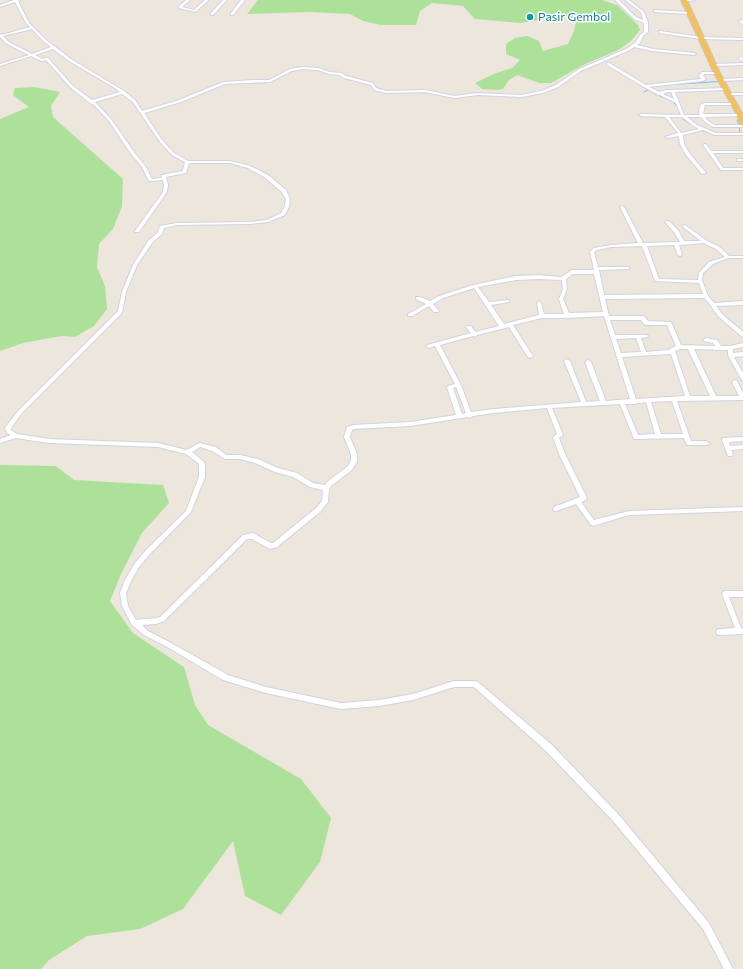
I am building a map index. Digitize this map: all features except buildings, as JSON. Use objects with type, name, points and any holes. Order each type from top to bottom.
[{"type":"highway","points":[[683,0],[717,73],[742,120]]},
{"type":"street","points":[[0,6],[17,0],[31,28],[53,48],[123,92],[134,101],[152,130],[167,149],[173,154],[187,162],[230,162],[249,167],[266,176],[284,191],[288,199],[286,211],[279,217],[260,222],[177,224],[162,227],[160,233],[150,242],[135,264],[124,292],[120,312],[13,420],[8,428],[9,431],[16,436]]},
{"type":"street","points":[[188,0],[180,7],[195,10],[207,0]]},
{"type":"street","points":[[212,14],[225,0]]},
{"type":"street","points":[[232,14],[243,0]]},
{"type":"street","points":[[617,0],[634,18],[646,22]]},
{"type":"street","points":[[142,112],[180,101],[224,83],[253,81],[270,82],[291,70],[302,68],[318,69],[329,73],[340,74],[345,77],[372,84],[375,89],[386,92],[425,91],[454,97],[478,94],[526,95],[542,92],[554,88],[580,70],[604,61],[635,46],[641,36],[646,32],[646,22],[642,12],[628,0]]},
{"type":"street","points":[[628,0],[634,0]]},
{"type":"street","points":[[683,0],[693,0]]},
{"type":"street","points":[[654,11],[690,13]]},
{"type":"street","points":[[0,36],[31,28]]},
{"type":"street","points":[[660,32],[702,38],[743,39]]},
{"type":"street","points":[[0,36],[8,43],[33,54],[42,60],[47,58],[72,87],[92,102],[110,120],[132,153],[144,167],[151,180],[164,179]]},
{"type":"street","points":[[635,46],[653,50],[694,54]]},
{"type":"street","points":[[0,66],[53,48]]},
{"type":"street","points":[[714,66],[743,62],[740,58],[743,57]]},
{"type":"street","points":[[608,64],[659,94],[677,102]]},
{"type":"street","points":[[646,86],[702,80],[704,79],[703,73],[717,73]]},
{"type":"street","points":[[722,80],[743,79]]},
{"type":"street","points":[[659,94],[665,91],[728,92],[743,94]]},
{"type":"street","points":[[92,102],[123,92]]},
{"type":"street","points":[[673,92],[682,116],[693,124],[715,134],[743,134]]},
{"type":"street","points":[[734,104],[702,105],[701,109],[703,116],[709,124],[720,127],[742,120]]},
{"type":"street","points":[[641,115],[703,116],[742,120]]},
{"type":"street","points":[[666,116],[681,135],[684,149],[704,173]]},
{"type":"street","points":[[720,127],[725,134]]},
{"type":"street","points":[[666,138],[703,129]]},
{"type":"street","points":[[705,145],[722,169],[743,169]]},
{"type":"street","points":[[710,152],[743,152]]},
{"type":"street","points":[[137,231],[165,192],[165,175],[186,171],[187,162]]},
{"type":"street","points":[[622,206],[643,244],[657,280],[701,282]]},
{"type":"street","points":[[667,222],[676,231],[682,242]]},
{"type":"street","points":[[685,226],[705,242],[718,248],[728,257]]},
{"type":"street","points":[[634,402],[607,316],[592,252],[610,246],[705,242]]},
{"type":"street","points":[[676,243],[680,255]]},
{"type":"street","points":[[743,257],[728,257],[715,261],[706,267],[701,273],[701,282],[706,296],[721,316],[743,335]]},
{"type":"street","points":[[410,315],[429,303],[450,293],[475,286],[516,278],[564,278],[572,272],[628,268]]},
{"type":"street","points":[[564,278],[565,289],[561,299],[568,316]]},
{"type":"street","points":[[475,286],[489,304],[503,327]]},
{"type":"street","points":[[603,297],[706,296]]},
{"type":"street","points":[[665,297],[667,303]]},
{"type":"street","points":[[418,298],[429,303],[436,311]]},
{"type":"street","points":[[489,304],[508,301]]},
{"type":"street","points":[[539,303],[542,316]]},
{"type":"street","points":[[713,305],[743,303]]},
{"type":"street","points":[[429,346],[511,326],[542,316],[607,316],[643,318],[646,324],[669,323],[679,348]]},
{"type":"street","points":[[511,326],[530,356]]},
{"type":"street","points":[[469,327],[475,334]]},
{"type":"street","points":[[638,336],[644,354]]},
{"type":"street","points":[[614,338],[645,336]]},
{"type":"street","points":[[706,340],[715,341],[719,347]]},
{"type":"street","points":[[437,344],[458,385],[470,416]]},
{"type":"street","points":[[619,355],[671,352],[673,349],[690,347],[730,348],[743,345]]},
{"type":"street","points":[[690,347],[714,398]]},
{"type":"street","points":[[730,348],[743,378]]},
{"type":"street","points":[[671,352],[688,398]]},
{"type":"street","points":[[732,355],[743,354]]},
{"type":"street","points":[[566,362],[584,404]]},
{"type":"street","points":[[588,362],[604,403]]},
{"type":"street","points":[[134,623],[156,621],[162,618],[245,537],[253,536],[270,546],[275,545],[325,502],[326,488],[350,468],[354,461],[354,454],[347,437],[349,429],[353,427],[410,424],[549,406],[688,398],[743,398],[735,382]]},
{"type":"street","points":[[458,385],[450,387],[460,417]]},
{"type":"street","points":[[674,399],[689,443],[706,442]]},
{"type":"street","points":[[648,401],[658,434]]},
{"type":"street","points":[[622,402],[636,437],[686,436]]},
{"type":"street","points":[[549,406],[560,435],[556,437],[562,454],[584,498],[556,509]]},
{"type":"street","points":[[0,441],[16,436],[49,441],[158,445],[188,452],[202,463],[202,477],[188,512],[148,552],[137,565],[128,580],[123,593],[125,606],[134,623],[146,633],[226,678],[266,690],[341,706],[379,703],[413,697],[454,684],[475,684],[549,748],[616,818],[706,926],[729,969]]},
{"type":"street","points":[[743,439],[725,440],[729,451],[743,447]]},
{"type":"street","points":[[188,452],[199,445],[214,449],[226,457],[240,457],[256,461],[295,476],[312,485],[326,488]]},
{"type":"street","points":[[577,501],[593,523],[629,513],[743,509]]},
{"type":"street","points":[[719,632],[741,631],[725,594],[743,594]]},
{"type":"green space","points":[[258,0],[602,0],[617,5],[638,25],[640,30],[631,41],[618,50],[585,64],[551,83],[539,83],[517,75],[509,80],[503,89],[482,89],[475,83],[496,73],[512,68],[520,60],[506,54],[506,44],[515,38],[527,36],[539,41],[543,51],[568,44],[574,31],[577,18],[563,16],[520,23],[475,19],[463,6],[432,3],[420,11],[416,25],[381,25],[363,21],[350,14],[308,12],[247,14]]},
{"type":"green space","points":[[34,87],[60,92],[51,106],[53,117],[123,179],[122,206],[113,229],[99,244],[97,267],[105,286],[107,309],[94,326],[75,337],[62,336],[23,343],[0,351],[0,119],[29,107],[13,95],[15,88]]},
{"type":"green space","points":[[0,465],[56,466],[74,480],[163,485],[169,503],[142,533],[121,574],[110,601],[133,633],[184,667],[195,705],[208,725],[301,779],[331,818],[320,862],[281,915],[245,896],[233,841],[183,909],[140,929],[87,936],[49,960],[41,969],[0,969]]},
{"type":"waterway","points":[[664,85],[743,80]]},
{"type":"waterway","points":[[644,92],[650,89]]},
{"type":"waterway","points":[[652,90],[655,94],[672,101],[678,107]]},
{"type":"waterway","points":[[683,119],[694,126]]},
{"type":"waterway","points":[[739,125],[737,120],[743,119]]},
{"type":"waterway","points":[[739,127],[740,133]]},
{"type":"waterway","points":[[703,131],[717,135],[727,135]]},
{"type":"place","name":"Pasir Gembol","points":[[530,17]]}]
